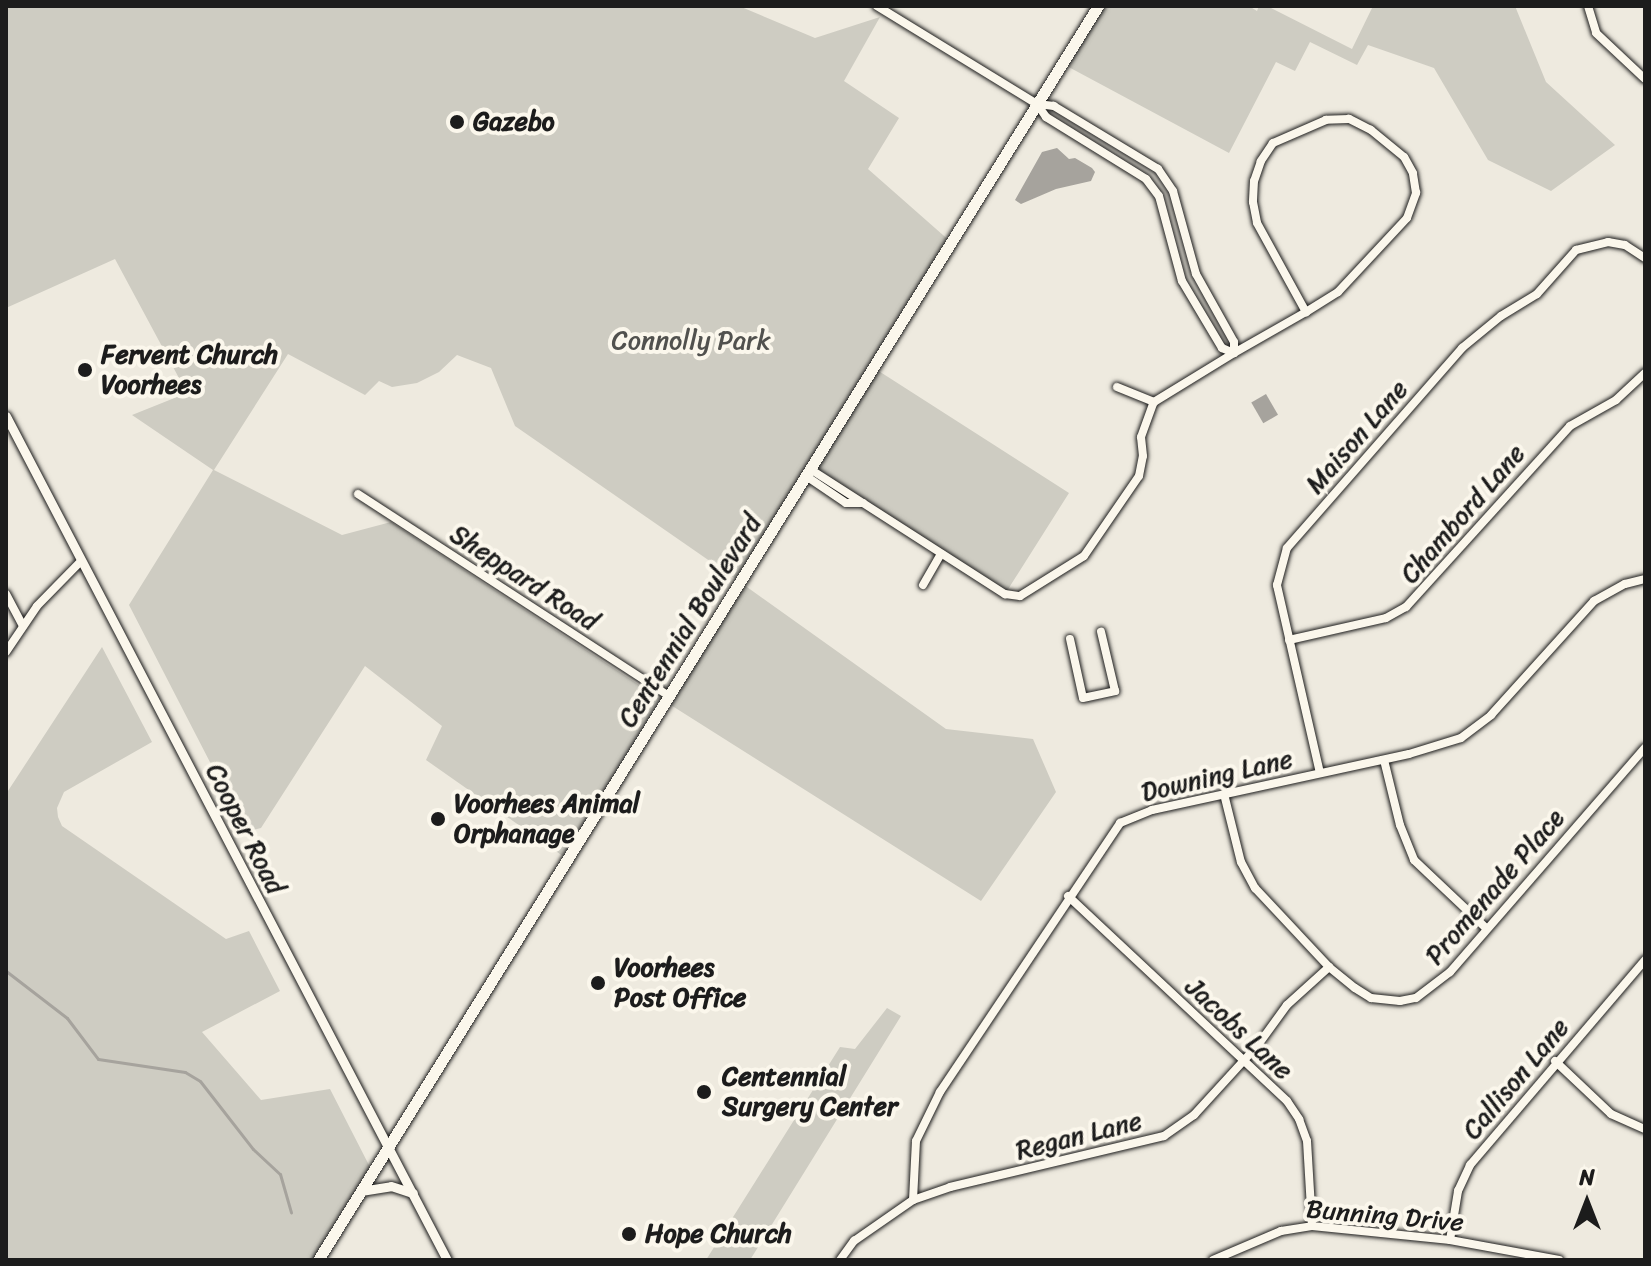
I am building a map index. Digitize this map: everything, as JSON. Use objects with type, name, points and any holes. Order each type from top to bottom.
[{"type":"main road","name":"Centennial Boulevard","points":[[318,1260],[1098,6]]},
{"type":"street","points":[[877,6],[1037,104],[1046,117],[1146,179],[1159,196],[1182,281],[1222,348],[1234,353]]},
{"type":"street","points":[[1588,6],[1596,33],[1645,79]]},
{"type":"street","points":[[1037,104],[1054,106],[1158,169],[1173,191],[1196,274],[1234,342],[1234,353]]},
{"type":"street","points":[[808,473],[846,503],[864,503],[1005,594],[1020,596],[1084,556],[1139,476],[1143,456],[1141,437],[1154,402],[1234,353],[1306,312],[1338,292],[1362,270],[1407,218],[1416,193],[1413,173],[1404,157],[1371,130],[1349,119],[1326,120],[1273,143],[1261,161],[1254,181],[1253,202],[1257,223],[1306,312]]},
{"type":"street","name":"Maison Lane","points":[[1320,773],[1277,585],[1287,548],[1462,348],[1501,316],[1537,294],[1576,250],[1608,242],[1625,245],[1645,258]]},
{"type":"street","name":"Chambord Lane","points":[[1289,640],[1386,618],[1406,607],[1570,426],[1616,400],[1645,373]]},
{"type":"street","points":[[1117,387],[1154,402]]},
{"type":"street","name":"Cooper Road","points":[[6,416],[447,1260]]},
{"type":"street","name":"Sheppard Road","points":[[358,494],[669,696]]},
{"type":"street","points":[[923,585],[941,554]]},
{"type":"street","points":[[6,652],[46,595],[81,561]]},
{"type":"street","name":"Downing Lane","points":[[913,1200],[914,1160],[920,1129],[940,1092],[1068,896],[1120,823],[1152,810],[1384,760],[1461,738],[1476,730],[1594,601],[1625,584],[1645,579]]},
{"type":"street","points":[[6,594],[23,626]]},
{"type":"street","points":[[1070,639],[1083,698],[1115,691],[1101,632]]},
{"type":"street","name":"Promenade Place","points":[[1224,794],[1235,842],[1248,877],[1329,967],[1371,998],[1384,1002],[1416,998],[1450,972],[1645,748]]},
{"type":"street","points":[[1384,760],[1400,825],[1414,860],[1486,928]]},
{"type":"street","name":"Jacobs Lane","points":[[1068,896],[1287,1101],[1299,1119],[1309,1155],[1312,1226]]},
{"type":"street","name":"Callison Lane","points":[[1450,1240],[1458,1191],[1470,1165],[1555,1061],[1645,960]]},
{"type":"street","name":"Regan Lane","points":[[840,1260],[854,1241],[913,1200],[950,1187],[1164,1136],[1194,1115],[1244,1061],[1287,1005],[1329,967]]},
{"type":"street","points":[[1555,1061],[1611,1114],[1645,1129]]},
{"type":"street","points":[[361,1191],[391,1186],[413,1193]]},
{"type":"street","name":"Bunning Drive","points":[[1213,1260],[1281,1231],[1312,1226],[1450,1240],[1559,1260]]},
{"type":"green space","name":"Connolly Park","points":[[6,6],[739,6],[815,38],[880,17],[844,81],[899,118],[868,169],[952,243],[874,368],[1069,493],[1005,594],[810,469],[740,582],[946,729],[1033,739],[1056,792],[981,901],[666,702],[567,859],[426,760],[442,726],[365,666],[261,828],[246,832],[129,605],[213,470],[132,415],[187,393],[115,259],[6,308]],"holes":[[[288,354],[365,395],[379,381],[392,387],[417,383],[439,372],[457,355],[491,368],[515,426],[740,582],[665,702],[391,522],[342,535],[214,470]]]},
{"type":"green space","points":[[1098,6],[1249,6],[1257,11],[1259,6],[1267,6],[1352,49],[1373,6],[1515,6],[1546,82],[1615,145],[1551,191],[1488,160],[1434,68],[1368,45],[1357,65],[1310,42],[1295,71],[1276,62],[1229,153],[1063,64]]},
{"type":"green space","points":[[102,647],[152,742],[64,792],[57,808],[58,817],[62,826],[226,939],[249,931],[280,991],[202,1032],[261,1100],[330,1089],[372,1171],[318,1260],[6,1260],[6,794]]},
{"type":"green space","points":[[887,1008],[901,1016],[750,1260],[706,1260],[840,1047],[855,1049]]},
{"type":"shaded area","points":[[1057,148],[1069,159],[1075,158],[1092,168],[1095,172],[1091,181],[1056,189],[1021,204],[1015,200],[1042,152]]},
{"type":"shaded area","points":[[1266,394],[1278,415],[1263,423],[1251,402]]},
{"type":"waterway","points":[[6,971],[67,1018],[98,1059],[185,1072],[200,1081],[253,1149],[280,1174],[291,1212]]},
{"type":"waterway","points":[[6,1173],[6,1219]]},
{"type":"place","name":"Gazebo","points":[[457,122]]},
{"type":"place","name":"Fervent Church Voorhees","points":[[85,370]]},
{"type":"place","name":"Voorhees Animal Orphanage","points":[[438,819]]},
{"type":"place","name":"Voorhees Post Office","points":[[598,983]]},
{"type":"place","name":"Centennial Surgery Center","points":[[704,1092]]},
{"type":"place","name":"Hope Church","points":[[629,1234]]}]
